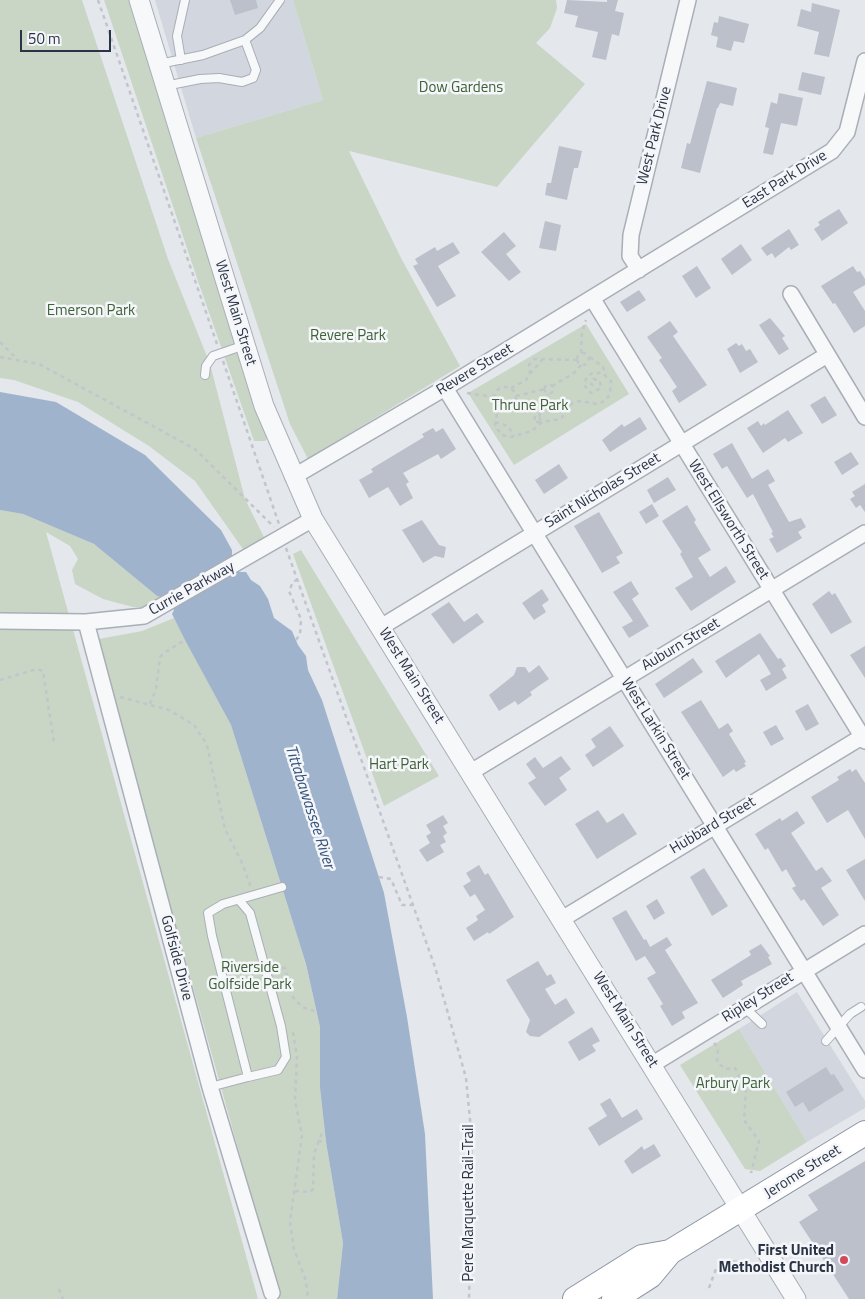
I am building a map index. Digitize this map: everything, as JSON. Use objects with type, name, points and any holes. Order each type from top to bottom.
[{"type":"highway","name":"Jerome Street","points":[[576,1299],[607,1291],[650,1276],[670,1252],[865,1134]]},
{"type":"street","name":"West Main Street","points":[[139,0],[264,406],[293,477],[313,519],[653,1064],[796,1299]]},
{"type":"street","name":"West Park Drive","points":[[639,270],[630,256],[631,235],[688,0]]},
{"type":"street","name":"East Park Drive","points":[[655,260],[832,151],[847,132],[861,93],[865,61]]},
{"type":"street","name":"Revere Street","points":[[293,477],[445,388],[655,260]]},
{"type":"street","points":[[791,294],[865,417]]},
{"type":"street","name":"West Ellsworth Street","points":[[592,298],[864,738]]},
{"type":"street","name":"Saint Nicholas Street","points":[[380,628],[534,532],[827,355]]},
{"type":"street","name":"West Larkin Street","points":[[445,388],[865,1070]]},
{"type":"street","name":"Currie Parkway","points":[[0,621],[86,622],[144,616],[169,604],[313,519]]},
{"type":"street","name":"Auburn Street","points":[[471,772],[865,533]]},
{"type":"street","name":"Golfside Drive","points":[[86,622],[210,1087],[272,1293]]},
{"type":"street","name":"Hubbard Street","points":[[562,919],[714,826],[864,738]]},
{"type":"street","name":"Ripley Street","points":[[653,1064],[865,934]]},
{"type":"lane","points":[[181,60],[177,36],[185,0]]},
{"type":"lane","points":[[159,64],[181,60],[245,40],[260,28],[280,0]]},
{"type":"lane","points":[[166,86],[200,79],[219,78],[242,82],[253,78],[256,70],[245,40]]},
{"type":"lane","points":[[205,376],[206,366],[213,356],[245,345]]},
{"type":"lane","points":[[248,1077],[212,936],[208,913],[223,904],[282,887]]},
{"type":"lane","points":[[210,1087],[278,1070],[286,1057],[281,1026],[250,913],[240,900]]},
{"type":"lane","points":[[826,1041],[838,1026],[861,1007]]},
{"type":"lane","points":[[744,1008],[762,1024]]},
{"type":"path","points":[[577,360],[581,353],[582,332],[586,320]]},
{"type":"path","points":[[0,342],[17,359]]},
{"type":"path","points":[[581,353],[587,354],[603,367],[606,376]]},
{"type":"path","points":[[0,357],[39,364],[195,449],[284,537]]},
{"type":"path","points":[[580,365],[587,365],[589,357]]},
{"type":"path","points":[[530,374],[528,368],[530,361],[553,358],[567,361],[577,360]]},
{"type":"path","points":[[494,397],[500,388],[511,388],[526,380],[542,360]]},
{"type":"path","points":[[577,360],[580,365]]},
{"type":"path","points":[[516,396],[552,386],[574,373],[580,365]]},
{"type":"path","points":[[539,417],[536,416],[533,420],[535,423],[562,419],[572,403],[580,401],[597,404],[605,401],[610,394],[611,381],[606,376],[598,373],[587,376],[584,382],[585,389],[595,393],[601,388],[601,384],[596,379],[591,384],[594,386],[594,384]]},
{"type":"path","points":[[540,423],[539,417],[544,399],[553,391],[552,386]]},
{"type":"path","points":[[498,406],[504,409],[511,407],[515,402],[516,396],[511,388]]},
{"type":"path","points":[[545,389],[548,394]]},
{"type":"path","points":[[467,393],[494,397]]},
{"type":"path","points":[[494,397],[498,406],[495,422],[502,434],[514,436],[532,431],[540,423]]},
{"type":"path","points":[[495,422],[508,426],[514,436]]},
{"type":"path","points":[[296,640],[300,634],[301,619],[289,591],[293,582],[298,579]]},
{"type":"path","points":[[150,704],[156,689],[160,657],[164,652],[185,640]]},
{"type":"path","points":[[0,680],[37,669],[43,671],[54,743]]},
{"type":"path","points":[[118,688],[120,697],[170,710],[194,725],[207,745],[225,830],[243,864],[254,895]]},
{"type":"path","points":[[379,877],[391,879],[402,905],[413,904]]},
{"type":"path","points":[[272,959],[277,977]]},
{"type":"path","points":[[274,968],[285,968],[292,996],[302,1007],[316,1012]]},
{"type":"path","points":[[292,1030],[297,1056],[295,1101],[302,1135],[290,1222],[294,1249],[306,1281],[308,1299]]},
{"type":"path","points":[[714,1042],[718,1048],[717,1062],[726,1069],[735,1068],[744,1082],[746,1100],[744,1120],[759,1141],[751,1172]]},
{"type":"path","name":"Pere Marquette Rail-Trail","points":[[466,1078],[471,1130],[472,1173],[469,1299]]},
{"type":"path","points":[[295,1191],[310,1192],[313,1189],[314,1154],[323,1130]]},
{"type":"path","points":[[318,1142],[326,1142]]},
{"type":"path","points":[[709,1288],[717,1266],[726,1262],[745,1261]]},
{"type":"path","points":[[58,1289],[63,1299]]},
{"type":"shaded area","points":[[155,0],[293,0],[323,100],[196,138]]},
{"type":"shaded area","points":[[797,992],[865,1101],[865,1108],[807,1142],[739,1029]]},
{"type":"green space","name":"Emerson Park","points":[[0,0],[82,0],[168,259],[210,364],[245,499],[264,537],[245,552],[195,481],[149,446],[78,402],[14,380],[0,378]]},
{"type":"green space","points":[[104,0],[129,0],[250,394],[267,439],[265,441],[254,441]]},
{"type":"green space","points":[[293,0],[556,0],[557,8],[550,28],[536,43],[585,84],[497,187],[349,151],[401,258],[460,366],[308,459],[290,424],[196,138],[323,100]]},
{"type":"green space","name":"Thrune Park","points":[[586,324],[629,394],[514,465],[468,393]]},
{"type":"green space","points":[[0,510],[23,514],[94,544],[157,596],[165,596],[148,607],[133,607],[103,599],[75,584],[72,570],[78,559],[70,546],[46,532],[258,1299],[0,1299]]},
{"type":"green space","name":"Hart Park","points":[[301,550],[439,776],[384,806],[293,554]]},
{"type":"green space","name":"Riverside Golfside Park","points":[[174,618],[231,725],[306,964],[320,1027],[320,1088],[326,1142],[343,1243],[337,1299],[280,1299],[171,908],[99,639],[142,631]]},
{"type":"green space","name":"Arbury Park","points":[[739,1029],[807,1142],[760,1171],[745,1169],[680,1065]]},
{"type":"water","name":"Tittabawassee River","points":[[0,392],[56,402],[145,455],[221,530],[232,550],[232,560],[239,572],[246,572],[251,580],[260,586],[268,599],[274,618],[292,631],[298,645],[306,656],[308,670],[322,700],[384,893],[407,1017],[425,1134],[433,1299],[337,1299],[343,1243],[326,1142],[320,1088],[320,1027],[306,964],[231,725],[172,614],[174,610],[168,598],[157,596],[94,544],[23,514],[0,510]]},
{"type":"building","points":[[230,0],[256,0],[258,8],[235,15]]},
{"type":"building","points":[[567,0],[607,2],[607,0],[618,0],[615,11],[624,13],[619,36],[612,34],[606,60],[592,57],[598,32],[575,27],[578,16],[564,13]]},
{"type":"building","points":[[812,3],[840,10],[829,57],[814,54],[819,32],[797,26],[801,9],[811,12]]},
{"type":"building","points":[[719,16],[749,24],[744,43],[734,41],[731,51],[716,47],[718,37],[711,35],[714,22],[718,23]]},
{"type":"building","points":[[802,72],[825,77],[821,95],[798,90]]},
{"type":"building","points":[[707,81],[737,88],[733,106],[720,103],[717,108],[700,173],[681,168],[687,143],[690,144]]},
{"type":"building","points":[[779,93],[803,98],[797,126],[781,123],[773,155],[763,153],[769,128],[765,127],[771,102],[777,104]]},
{"type":"building","points":[[559,146],[582,151],[578,168],[574,168],[567,200],[545,195],[547,183],[551,183]]},
{"type":"building","points":[[839,209],[848,223],[822,241],[814,229],[820,225],[818,222]]},
{"type":"building","points":[[545,221],[561,225],[556,251],[539,248]]},
{"type":"building","points":[[789,229],[799,245],[791,250],[789,247],[775,258],[772,253],[767,256],[761,248]]},
{"type":"building","points":[[504,232],[516,246],[506,254],[521,272],[509,281],[481,252]]},
{"type":"building","points":[[453,242],[460,253],[438,266],[456,296],[437,307],[413,266],[418,264],[415,259],[435,247],[437,251]]},
{"type":"building","points":[[741,244],[752,260],[732,275],[721,259]]},
{"type":"building","points":[[697,266],[711,288],[696,298],[682,276]]},
{"type":"building","points":[[853,266],[857,272],[860,271],[865,279],[865,285],[853,292],[865,311],[865,326],[854,333],[835,303],[833,304],[821,286]]},
{"type":"building","points":[[639,290],[646,300],[627,312],[620,302]]},
{"type":"building","points":[[770,318],[785,336],[782,338],[789,349],[779,355],[759,325]]},
{"type":"building","points":[[670,321],[678,332],[673,336],[707,385],[679,403],[672,391],[677,387],[659,360],[662,358],[647,337]]},
{"type":"building","points":[[736,343],[739,346],[742,344],[746,351],[750,349],[758,362],[740,373],[727,349]]},
{"type":"building","points":[[825,396],[837,415],[822,424],[810,405]]},
{"type":"building","points":[[788,410],[803,433],[788,442],[785,438],[763,453],[747,428],[758,421],[761,426],[764,423],[765,425]]},
{"type":"building","points":[[640,417],[647,429],[610,452],[602,440],[622,424],[624,427]]},
{"type":"building","points":[[433,428],[436,432],[443,428],[456,449],[441,459],[438,454],[403,473],[409,482],[406,484],[413,498],[400,506],[388,487],[369,498],[359,480],[373,472],[371,469],[424,437],[422,434]]},
{"type":"building","points":[[732,443],[752,479],[768,469],[775,481],[768,485],[789,522],[801,518],[806,527],[798,532],[802,538],[777,553],[769,539],[774,537],[771,533],[773,532],[753,494],[747,498],[727,466],[722,469],[713,454]]},
{"type":"building","points":[[851,452],[859,464],[842,475],[834,462]]},
{"type":"building","points":[[559,464],[568,478],[544,494],[535,480]]},
{"type":"building","points":[[668,477],[676,490],[654,503],[647,490]]},
{"type":"building","points":[[865,484],[865,512],[860,505],[856,508],[850,499],[855,496],[852,492]]},
{"type":"building","points":[[652,504],[659,516],[646,524],[639,512]]},
{"type":"building","points":[[687,505],[696,520],[694,522],[711,550],[698,558],[710,577],[726,566],[736,582],[691,611],[675,588],[693,577],[680,554],[682,552],[662,521]]},
{"type":"building","points":[[599,512],[623,553],[616,557],[620,563],[602,573],[574,526]]},
{"type":"building","points":[[422,520],[439,545],[446,547],[444,558],[435,556],[423,563],[402,530]]},
{"type":"building","points":[[631,581],[639,594],[632,599],[649,626],[629,638],[622,627],[633,621],[613,592]]},
{"type":"building","points":[[542,589],[549,600],[542,605],[546,612],[534,620],[522,603]]},
{"type":"building","points":[[829,591],[832,595],[835,593],[852,622],[831,634],[812,604]]},
{"type":"building","points":[[449,602],[464,622],[477,613],[484,622],[453,644],[431,614]]},
{"type":"building","points":[[760,633],[778,659],[781,658],[786,666],[782,669],[787,678],[766,691],[760,680],[771,674],[759,654],[726,678],[715,661]]},
{"type":"building","points":[[865,646],[865,678],[850,655]]},
{"type":"building","points":[[693,658],[703,672],[664,698],[655,684]]},
{"type":"building","points":[[539,665],[549,679],[530,692],[532,695],[518,705],[515,701],[499,711],[489,695],[514,675],[517,667],[525,667],[529,673]]},
{"type":"building","points":[[701,700],[719,729],[728,723],[733,731],[729,734],[746,762],[744,763],[746,766],[736,772],[734,769],[723,777],[681,712]]},
{"type":"building","points":[[808,704],[819,724],[806,731],[795,711]]},
{"type":"building","points":[[776,725],[784,739],[771,746],[763,732]]},
{"type":"building","points":[[610,726],[624,746],[593,767],[585,755],[596,747],[591,739]]},
{"type":"building","points":[[561,756],[571,769],[559,778],[567,790],[545,806],[528,783],[536,778],[526,764],[535,757],[543,768]]},
{"type":"building","points":[[850,769],[852,772],[856,769],[865,783],[865,839],[848,810],[827,823],[811,797],[839,780],[837,777]]},
{"type":"building","points":[[598,810],[607,823],[623,813],[637,834],[597,859],[575,824]]},
{"type":"building","points":[[797,811],[805,823],[791,833],[816,871],[822,867],[832,881],[821,888],[839,915],[823,926],[804,899],[801,901],[792,888],[796,886],[786,869],[782,872],[768,848],[765,850],[755,834],[780,818],[782,821]]},
{"type":"building","points":[[443,815],[448,823],[443,826],[447,833],[443,836],[446,842],[440,845],[444,852],[427,862],[419,850],[430,843],[426,836],[431,833],[426,825]]},
{"type":"building","points":[[865,859],[865,901],[846,870]]},
{"type":"building","points":[[479,865],[485,875],[488,873],[514,917],[489,934],[488,932],[474,941],[466,928],[478,920],[476,916],[485,910],[475,894],[470,897],[463,886],[471,881],[466,873]]},
{"type":"building","points":[[704,868],[728,906],[712,916],[690,877]]},
{"type":"building","points":[[657,899],[665,913],[654,920],[646,906]]},
{"type":"building","points":[[626,910],[650,947],[667,937],[672,945],[665,950],[698,1003],[682,1012],[685,1018],[672,1026],[660,1006],[663,1004],[647,978],[656,973],[645,956],[636,961],[612,918]]},
{"type":"building","points":[[761,944],[770,956],[768,957],[772,964],[741,981],[743,985],[723,998],[711,980],[751,955],[749,951]]},
{"type":"building","points":[[538,961],[547,976],[551,974],[556,983],[545,989],[555,1005],[566,998],[575,1013],[539,1037],[530,1036],[526,1032],[530,1020],[506,980]]},
{"type":"building","points":[[592,1027],[600,1041],[592,1045],[596,1051],[579,1061],[568,1042]]},
{"type":"building","points":[[826,1067],[831,1075],[834,1074],[844,1090],[809,1112],[803,1102],[795,1107],[786,1092]]},
{"type":"building","points":[[610,1098],[622,1118],[637,1109],[643,1119],[599,1146],[588,1128],[607,1116],[600,1104]]},
{"type":"building","points":[[654,1144],[661,1156],[632,1174],[624,1161],[642,1146],[644,1150]]},
{"type":"building","name":"First United Methodist Church","points":[[865,1161],[865,1299],[849,1299],[799,1222],[818,1210],[808,1195]]},
{"type":"place","name":"First United Methodist Church","points":[[844,1260]]},
{"type":"park label","name":"Dow Gardens","points":[[461,88]]},
{"type":"park label","name":"Revere Park","points":[[348,336]]}]
